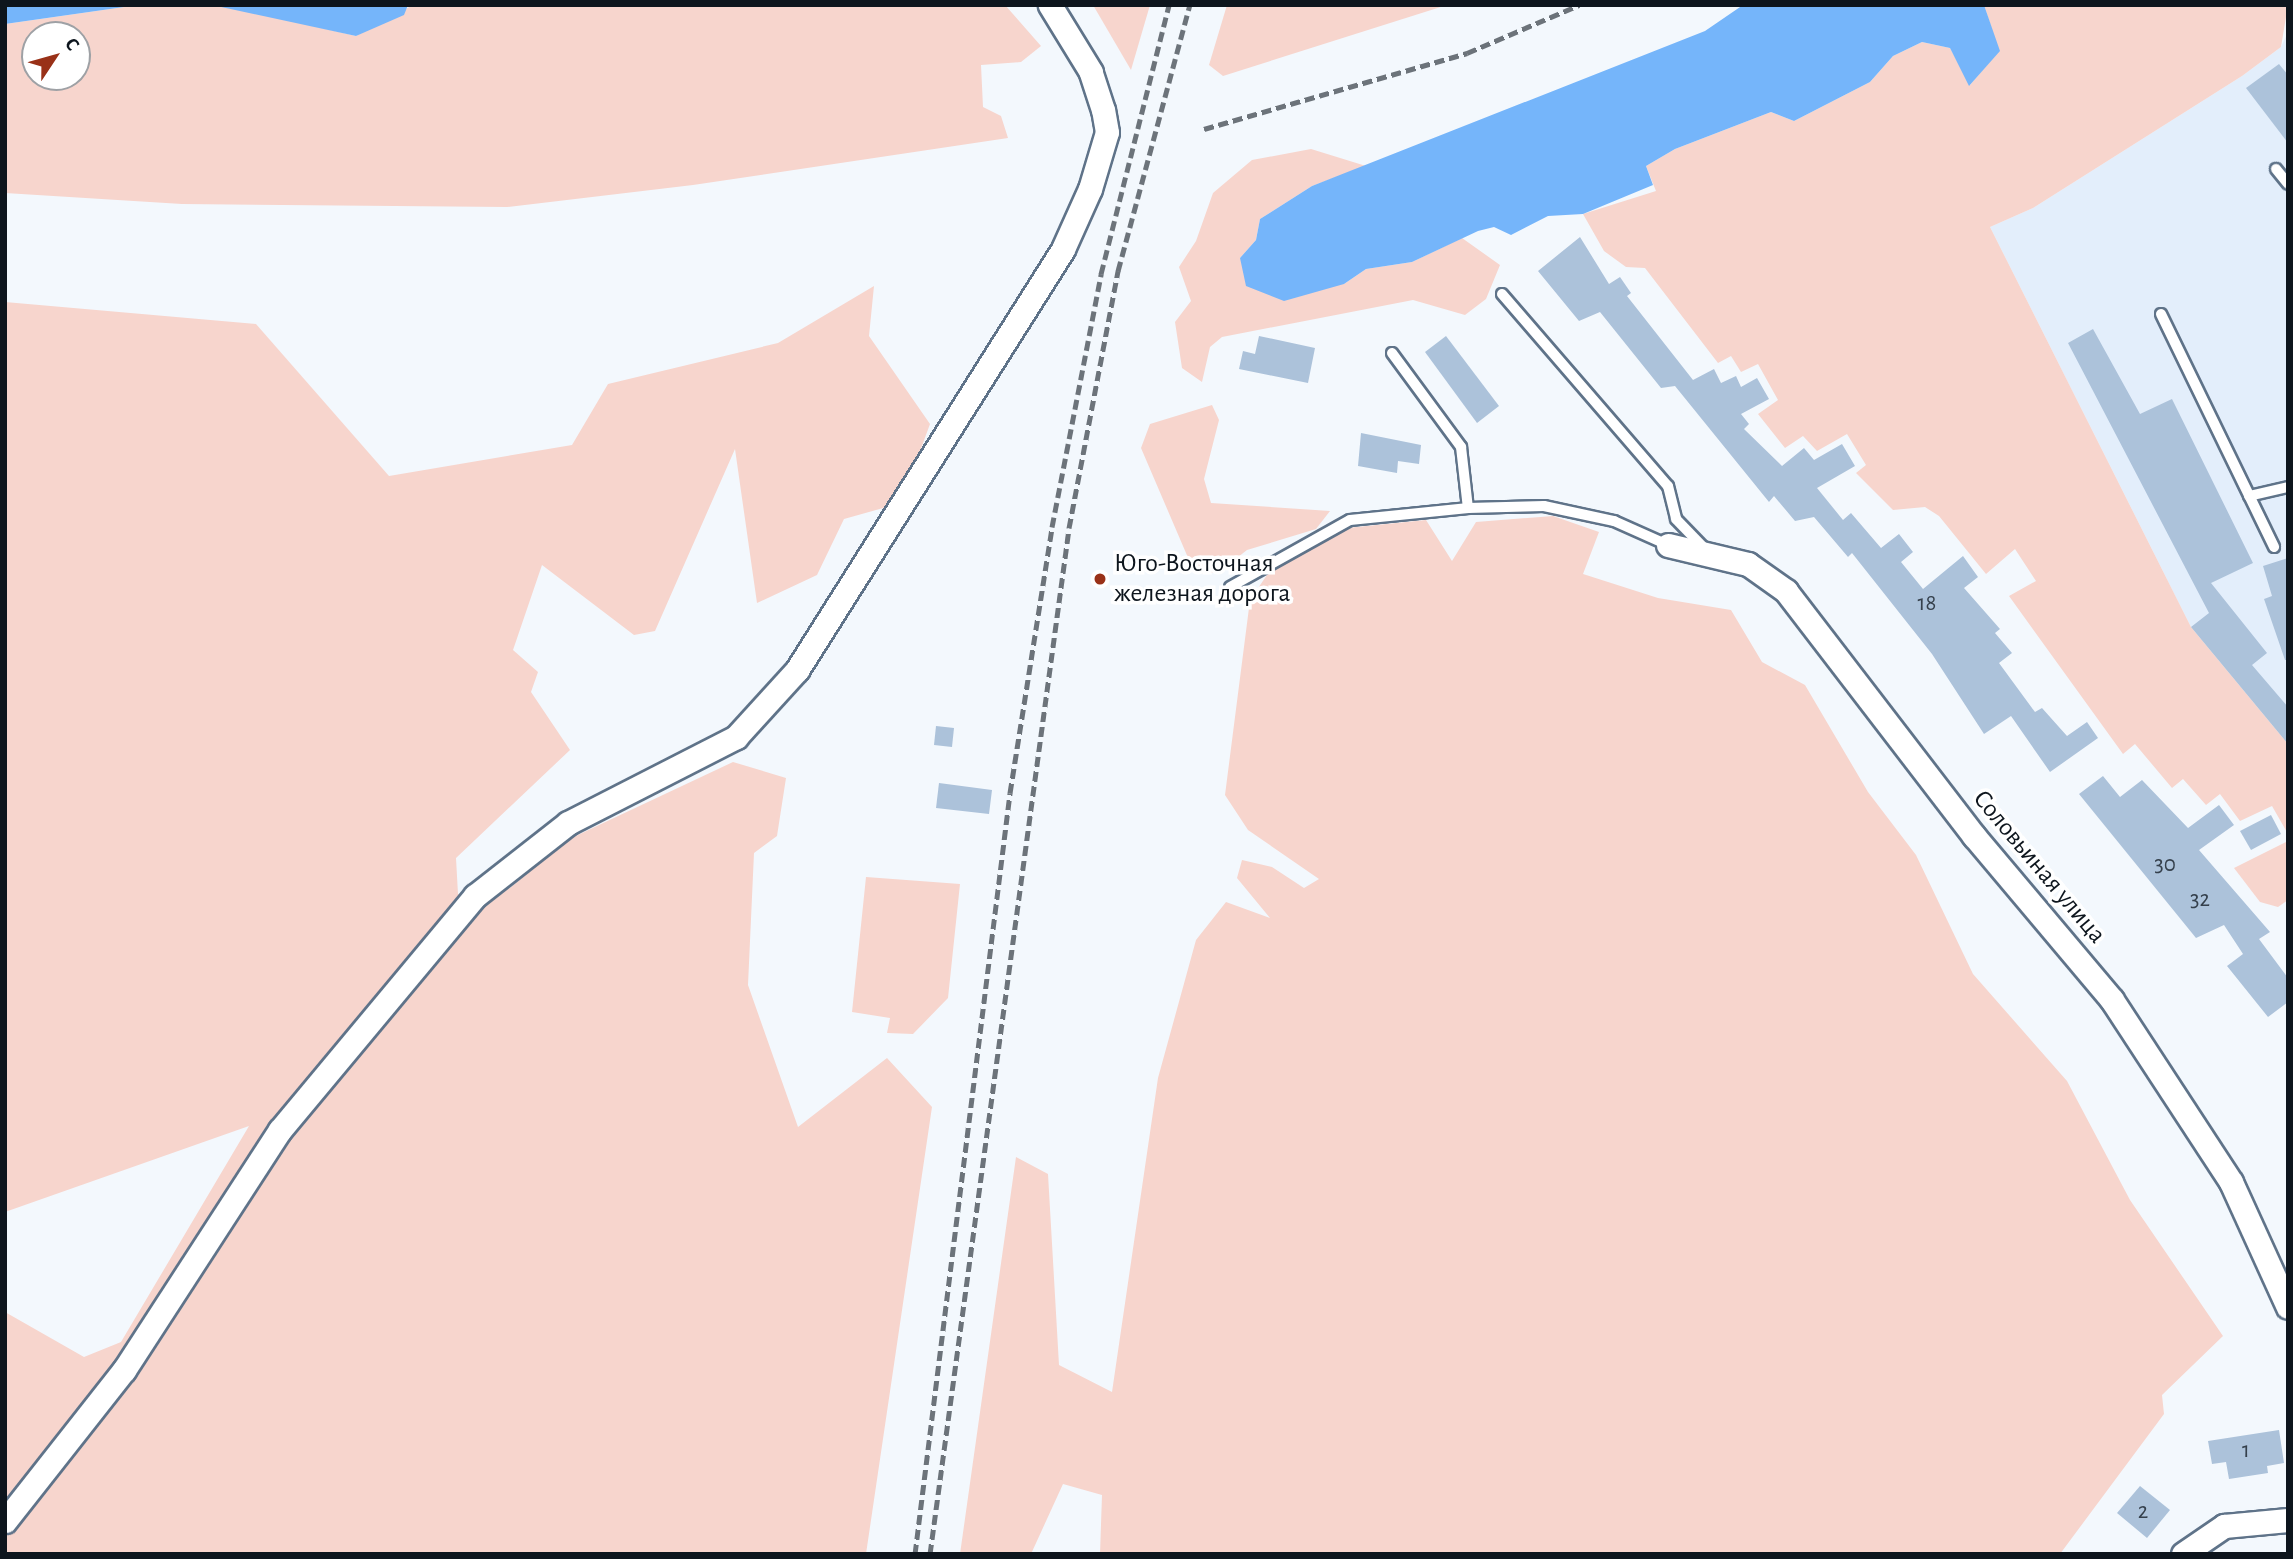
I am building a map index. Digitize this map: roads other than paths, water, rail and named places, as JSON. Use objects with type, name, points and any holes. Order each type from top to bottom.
[{"type":"street","points":[[5,1521],[124,1370],[280,1130],[475,896],[568,823],[736,737],[797,670],[1063,249],[1107,132],[1091,72],[1050,5]]},
{"type":"street","name":"Соловьиная улица","points":[[1668,545],[1748,564],[1786,591],[1974,836],[2112,1000],[2231,1182],[2288,1307]]},
{"type":"street","points":[[2183,1554],[2224,1526],[2288,1520]]},
{"type":"lane","points":[[2276,169],[2288,184]]},
{"type":"lane","points":[[1502,294],[1668,486],[1676,519],[1713,557]]},
{"type":"lane","points":[[2161,314],[2274,547]]},
{"type":"lane","points":[[1392,353],[1461,447],[1468,508]]},
{"type":"lane","points":[[2249,496],[2288,487]]},
{"type":"lane","points":[[1230,587],[1350,520],[1468,508],[1545,506],[1614,521],[1668,545]]},
{"type":"water","points":[[5,5],[138,5],[21,21],[5,24]]},
{"type":"water","points":[[212,5],[408,5],[404,15],[356,36]]},
{"type":"water","points":[[1743,5],[1984,5],[2000,51],[1969,86],[1950,48],[1922,42],[1893,56],[1870,82],[1794,121],[1771,112],[1675,149],[1646,166],[1653,185],[1583,214],[1548,216],[1511,235],[1494,227],[1478,231],[1412,262],[1366,269],[1344,284],[1284,301],[1246,286],[1240,258],[1256,240],[1260,219],[1312,186],[1705,31]]},
{"type":"railway","points":[[915,1554],[1010,793],[1052,527],[1101,274],[1169,5]]},
{"type":"railway","points":[[930,1554],[1069,528],[1118,271],[1190,5]]},
{"type":"railway","points":[[1204,129],[1467,53],[1579,5]]},
{"type":"place","name":"Юго-Восточная железная дорога","points":[[1100,579]]}]
